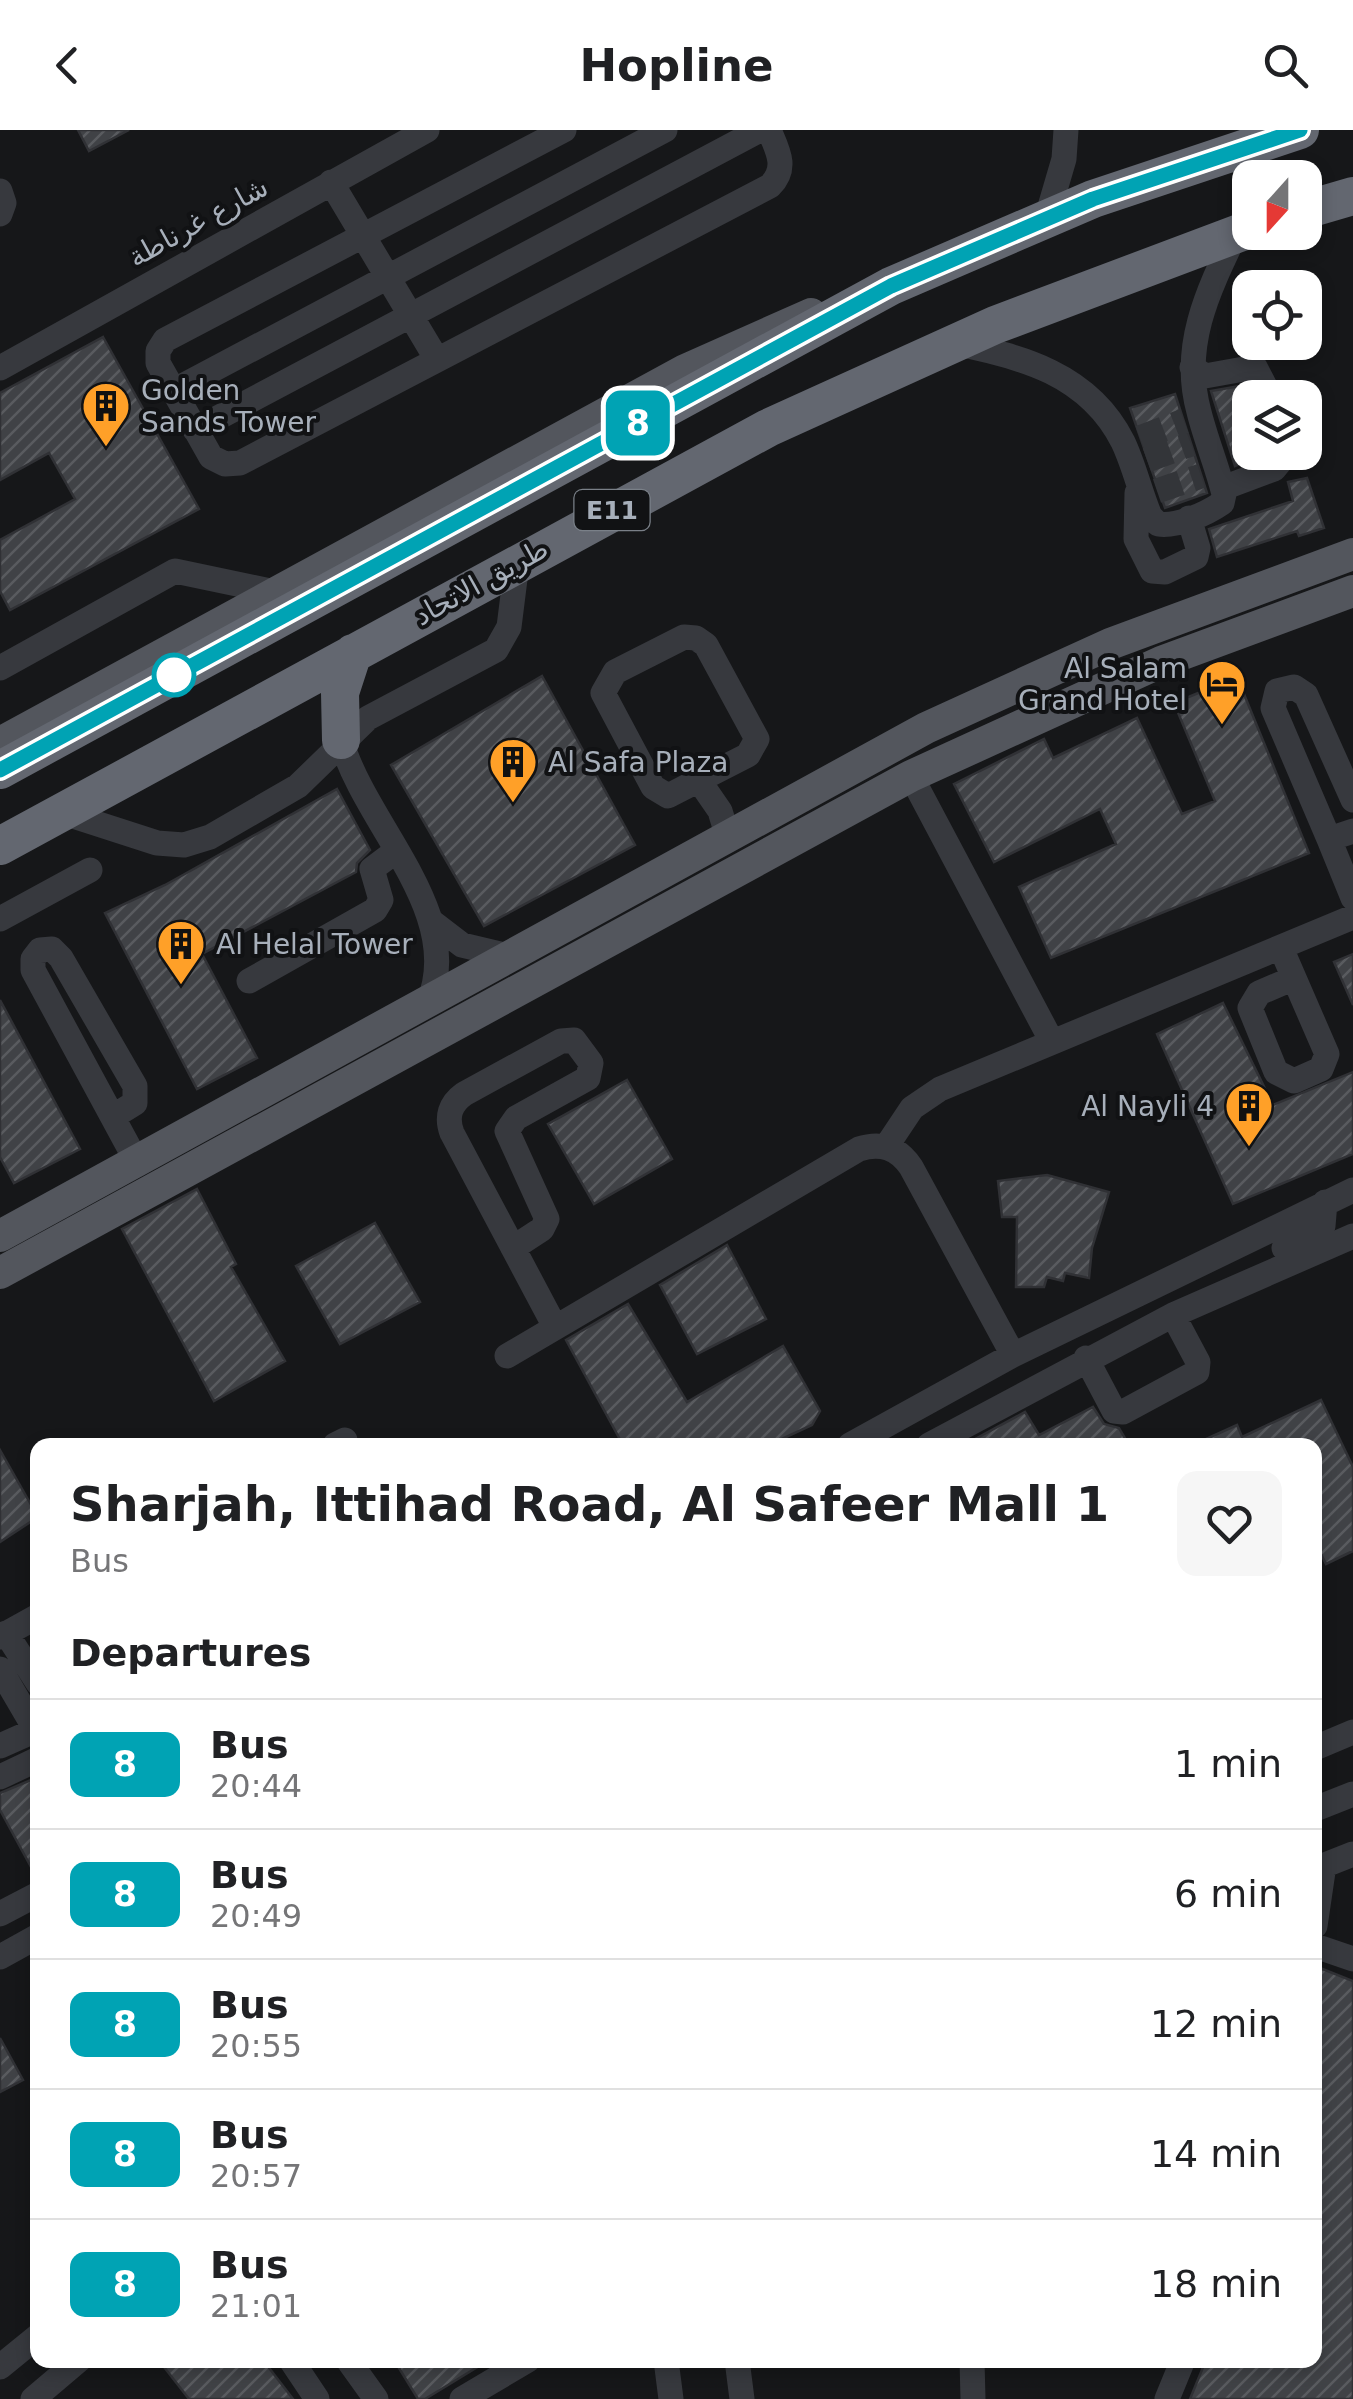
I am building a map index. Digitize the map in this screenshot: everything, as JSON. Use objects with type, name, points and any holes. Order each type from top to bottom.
[{"type":"highway","name":"E11","points":[[0,770],[891,286],[1047,217],[1286,132]]},
{"type":"highway","points":[[1322,206],[1353,196]]},
{"type":"highway","points":[[1322,213],[1353,216]]},
{"type":"highway","name":"طريق الاتحاد","points":[[0,846],[768,428],[953,343],[1232,236]]},
{"type":"highway","points":[[341,740],[340,693],[353,653]]},
{"type":"main road","points":[[0,743],[725,350],[891,286]]},
{"type":"main road","points":[[0,1236],[514,957],[737,828],[1017,685],[1204,607],[1353,554]]},
{"type":"main road","points":[[0,1273],[911,776],[1146,668],[1353,591]]},
{"type":"main road","points":[[0,720],[60,710]]},
{"type":"street","points":[[564,130],[165,340],[158,351],[158,364],[217,462],[240,463],[770,186],[779,176],[782,162],[768,130]]},
{"type":"street","points":[[173,391],[386,274],[665,130]]},
{"type":"street","points":[[195,430],[760,130]]},
{"type":"street","points":[[1047,217],[1064,159],[1066,130]]},
{"type":"street","name":"شارع غرناطة","points":[[0,368],[421,131]]},
{"type":"street","points":[[331,182],[436,358]]},
{"type":"street","points":[[0,190],[4,203],[0,214]]},
{"type":"street","points":[[953,343],[1012,354],[1057,374],[1096,406],[1140,468],[1158,524],[1188,518],[1218,506],[1214,478],[1195,430],[1192,367],[1202,310],[1233,250]]},
{"type":"street","points":[[1192,367],[1205,376],[1246,364],[1255,366],[1262,380]]},
{"type":"street","points":[[1140,468],[1135,530],[1149,569],[1165,572],[1196,557],[1198,548],[1188,518]]},
{"type":"street","points":[[1214,478],[1267,470]]},
{"type":"street","points":[[61,812],[158,844],[198,842],[298,786],[341,740],[378,712],[496,650],[509,626],[517,562]]},
{"type":"street","points":[[0,668],[176,571],[274,592]]},
{"type":"street","points":[[684,637],[702,641],[757,740],[748,755],[709,777],[674,796],[653,788],[604,701],[608,678],[684,637]]},
{"type":"street","points":[[1353,800],[1306,695],[1294,687],[1277,691],[1273,708],[1341,835],[1353,898]]},
{"type":"street","points":[[341,740],[352,774],[432,922],[439,956],[428,1004]]},
{"type":"street","points":[[911,776],[1051,1040]]},
{"type":"street","points":[[709,777],[737,828]]},
{"type":"street","points":[[248,981],[375,910],[381,900],[372,869],[396,851]]},
{"type":"street","points":[[90,870],[6,916],[36,954],[46,948],[57,952],[136,1086],[135,1102],[114,1116],[138,1164]]},
{"type":"street","points":[[886,1147],[925,1097],[1051,1040],[1353,916]]},
{"type":"street","points":[[432,922],[462,944],[514,957]]},
{"type":"street","points":[[1282,948],[1294,978]]},
{"type":"street","points":[[513,1248],[538,1233],[547,1219],[508,1141],[508,1126],[588,1078],[592,1063],[574,1040],[561,1041],[464,1094],[450,1111],[452,1133],[513,1248],[554,1325]]},
{"type":"street","points":[[507,1356],[859,1148],[886,1147],[910,1167],[1012,1355]]},
{"type":"street","points":[[863,1438],[1012,1355],[1353,1190]]},
{"type":"street","points":[[1262,1274],[1276,1252],[1323,1226],[1325,1202]]},
{"type":"street","points":[[942,1438],[1172,1315],[1353,1236]]},
{"type":"street","points":[[1086,1358],[1114,1411],[1123,1412],[1197,1372],[1198,1362],[1172,1315]]},
{"type":"street","points":[[30,1620],[3,1635],[30,1672]]},
{"type":"street","points":[[0,1669],[30,1722]]},
{"type":"street","points":[[1322,1745],[1353,1732]]},
{"type":"street","points":[[0,1746],[30,1734]]},
{"type":"street","points":[[0,1777],[30,1763]]},
{"type":"street","points":[[1322,1806],[1353,1794]]},
{"type":"street","points":[[1322,1866],[1353,1854]]},
{"type":"street","points":[[0,1914],[30,1898]]},
{"type":"street","points":[[0,1957],[30,1940]]},
{"type":"street","points":[[1322,1949],[1353,1960]]},
{"type":"street","points":[[1,2366],[30,2342]]},
{"type":"street","points":[[32,2399],[69,2368]]},
{"type":"street","points":[[296,2368],[317,2399]]},
{"type":"street","points":[[354,2368],[376,2399]]},
{"type":"street","points":[[462,2399],[514,2368]]},
{"type":"street","points":[[667,2368],[672,2399]]},
{"type":"street","points":[[738,2368],[742,2399]]},
{"type":"street","points":[[972,2368],[973,2399]]},
{"type":"street","points":[[1167,2399],[1180,2368]]},
{"type":"building","points":[[78,130],[129,130],[89,151]]},
{"type":"building","name":"Golden Sands Tower","points":[[103,337],[199,509],[10,610],[0,591],[0,540],[75,499],[49,453],[0,480],[0,393]]},
{"type":"building","points":[[1232,387],[1232,457],[1211,391]]},
{"type":"building","points":[[1175,394],[1207,493],[1165,508],[1130,408]]},
{"type":"building","points":[[1307,478],[1324,528],[1299,536],[1297,531],[1217,557],[1209,529],[1293,501],[1288,482]]},
{"type":"building","name":"Al Safa Plaza","points":[[542,676],[635,845],[484,926],[391,765]]},
{"type":"building","points":[[1237,677],[1309,853],[1051,958],[1019,887],[1116,844],[1100,809],[994,862],[954,784],[1044,739],[1053,758],[1137,718],[1182,814],[1215,801],[1174,703]]},
{"type":"building","points":[[337,789],[370,850],[357,863],[356,872],[202,954],[257,1058],[197,1089],[105,913],[165,885]]},
{"type":"building","points":[[1353,954],[1353,1005],[1334,962]]},
{"type":"building","points":[[0,1000],[80,1149],[14,1183],[0,1157]]},
{"type":"building","points":[[1223,1003],[1273,1105],[1353,1072],[1353,1154],[1233,1204],[1157,1034]]},
{"type":"building","points":[[627,1080],[672,1159],[594,1204],[548,1124]]},
{"type":"building","points":[[1047,1175],[1109,1192],[1092,1248],[1089,1278],[1065,1273],[1063,1281],[1047,1277],[1044,1287],[1016,1287],[1017,1217],[1002,1217],[998,1181]]},
{"type":"building","points":[[197,1189],[236,1264],[231,1267],[285,1361],[214,1401],[122,1229]]},
{"type":"building","points":[[375,1223],[420,1302],[340,1344],[296,1266]]},
{"type":"building","points":[[727,1245],[766,1319],[697,1354],[660,1285]]},
{"type":"building","points":[[628,1304],[687,1402],[783,1346],[820,1411],[812,1425],[784,1438],[619,1438],[566,1340]]},
{"type":"building","points":[[1321,1400],[1353,1467],[1353,1551],[1326,1564],[1322,1556],[1322,1438],[1208,1438],[1237,1425],[1242,1437]]},
{"type":"building","points":[[1093,1407],[1104,1424],[1119,1428],[1125,1438],[977,1438],[1025,1412],[1039,1435]]},
{"type":"building","points":[[0,1450],[30,1503],[30,1522],[0,1542]]},
{"type":"building","points":[[30,1780],[30,1865],[0,1810],[0,1793]]},
{"type":"building","points":[[1322,1969],[1353,1981],[1353,2399],[1190,2399],[1203,2368],[1322,2368]]},
{"type":"building","points":[[0,2038],[23,2080],[0,2092]]},
{"type":"building","points":[[165,2368],[269,2368],[293,2399],[189,2399]]},
{"type":"building","points":[[399,2368],[476,2368],[425,2399],[418,2399]]},
{"type":"tunnel","points":[[1140,438],[1184,421]]},
{"type":"tunnel","points":[[1147,460],[1191,444]]},
{"type":"tunnel","points":[[1157,491],[1201,476]]},
{"type":"bus line","name":"8","points":[[0,770],[891,286],[1093,199],[1300,130]]},
{"type":"place","name":"Golden Sands Tower","points":[[106,448]]},
{"type":"place","name":"Al Salam Grand Hotel","points":[[1222,726]]},
{"type":"place","name":"Al Safa Plaza","points":[[513,804]]},
{"type":"place","name":"Al Helal Tower","points":[[181,986]]},
{"type":"place","name":"Al Nayli 4","points":[[1249,1148]]}]
